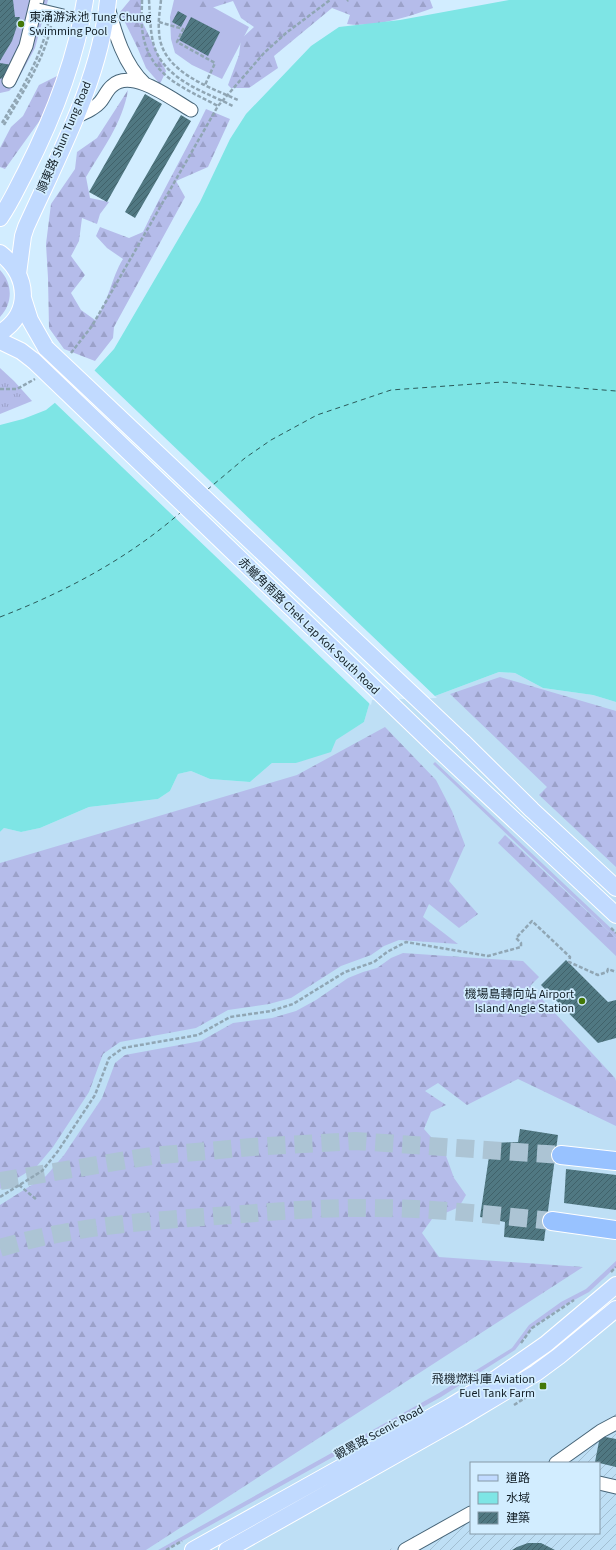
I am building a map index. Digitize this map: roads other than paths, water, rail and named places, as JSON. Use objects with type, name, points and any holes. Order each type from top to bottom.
[{"type":"highway","points":[[561,1155],[616,1161]]},
{"type":"highway","points":[[552,1221],[610,1228]]},
{"type":"main road","name":"順東路 Shun Tung Road","points":[[0,218],[34,156],[52,114],[72,60],[82,20],[85,0]]},
{"type":"main road","name":"順東路 Shun Tung Road","points":[[18,274],[23,236],[76,117],[94,65],[108,3]]},
{"type":"main road","points":[[0,253],[8,259],[18,274]]},
{"type":"main road","name":"赤鱲角南路 Chek Lap Kok South Road","points":[[18,274],[22,285],[23,298],[30,320],[46,348],[616,888]]},
{"type":"main road","points":[[0,334],[10,326],[15,319],[23,298]]},
{"type":"main road","name":"赤鱲角南路 Chek Lap Kok South Road","points":[[0,341],[34,361],[436,747],[616,915]]},
{"type":"main road","name":"觀景路 Scenic Road","points":[[189,1545],[451,1406],[497,1378],[546,1344],[611,1280]]},
{"type":"main road","points":[[232,1549],[461,1418],[530,1376],[559,1356],[616,1309]]},
{"type":"lane","points":[[108,3],[112,24],[136,74],[145,84],[177,107],[191,110]]},
{"type":"lane","points":[[9,81],[26,46],[37,7],[62,16],[82,20]]},
{"type":"lane","points":[[76,117],[101,102],[112,85],[118,82],[129,79],[145,84]]},
{"type":"lane","points":[[557,1462],[601,1431],[616,1423]]},
{"type":"lane","points":[[600,1483],[616,1486]]},
{"type":"lane","points":[[405,1550],[470,1514]]},
{"type":"water","points":[[509,0],[616,0],[616,702],[593,695],[543,688],[515,673],[499,672],[435,696],[371,698],[364,722],[336,740],[331,752],[296,763],[272,763],[250,782],[210,779],[191,771],[178,774],[170,791],[158,799],[89,807],[40,828],[21,832],[4,828],[0,832],[0,425],[23,419],[46,410],[94,371],[114,349],[200,202],[230,139],[246,114],[311,46],[339,27],[400,20]]},
{"type":"tunnel","points":[[0,1181],[151,1156],[252,1147],[355,1141],[561,1155]]},
{"type":"tunnel","points":[[0,1248],[50,1235],[100,1227],[177,1219],[310,1209],[419,1209],[552,1221]]},
{"type":"place","name":"東涌游泳池 Tung Chung Swimming Pool","points":[[21,24]]},
{"type":"place","name":"機場島轉向站 Airport Island Angle Station","points":[[582,1001]]},
{"type":"place","name":"飛機燃料庫 Aviation Fuel Tank Farm","points":[[543,1386]]}]
